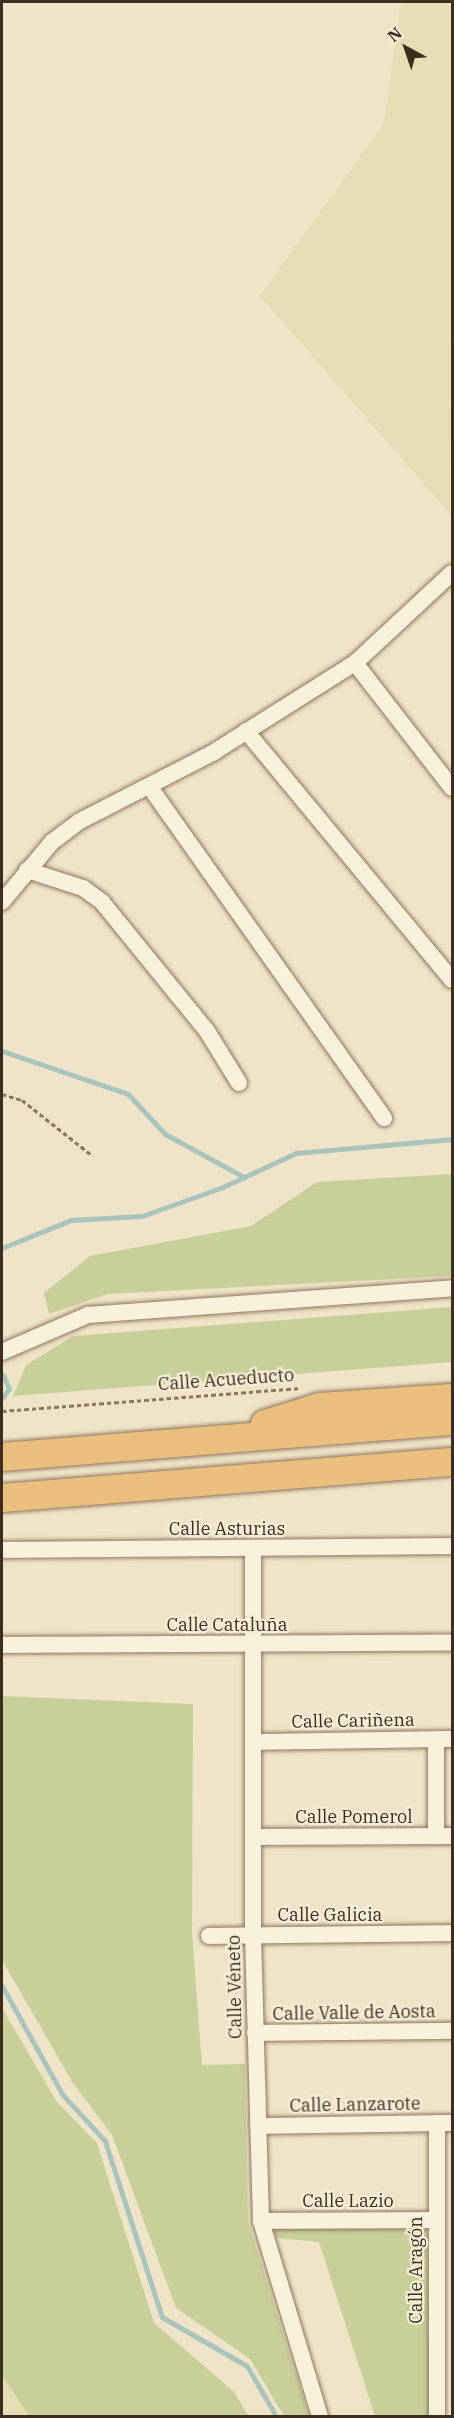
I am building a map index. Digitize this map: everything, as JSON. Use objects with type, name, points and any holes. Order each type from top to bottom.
[{"type":"highway","points":[[216,1439],[320,1407],[453,1398]]},
{"type":"highway","points":[[2,1457],[453,1421]]},
{"type":"highway","points":[[2,1498],[453,1462]]},
{"type":"street","points":[[2,902],[27,870],[80,821],[149,786],[246,731],[355,663],[453,573]]},
{"type":"street","points":[[355,663],[453,788]]},
{"type":"street","points":[[246,731],[453,980]]},
{"type":"street","points":[[149,786],[384,1118]]},
{"type":"street","points":[[27,870],[83,888],[102,902],[207,1031],[238,1083]]},
{"type":"street","points":[[2,1352],[88,1314],[453,1288]]},
{"type":"street","name":"Calle Asturias","points":[[2,1550],[453,1546]]},
{"type":"street","name":"Calle Véneto","points":[[252,1548],[255,1837],[253,1935],[261,2221],[320,2416]]},
{"type":"street","name":"Calle Cataluña","points":[[2,1645],[453,1643]]},
{"type":"street","points":[[444,1739],[444,1836]]},
{"type":"street","name":"Calle Cariñena","points":[[254,1742],[444,1739]]},
{"type":"street","name":"Calle Pomerol","points":[[255,1837],[444,1836]]},
{"type":"street","name":"Calle Galicia","points":[[209,1936],[453,1933]]},
{"type":"street","name":"Calle Valle de Aosta","points":[[255,2033],[453,2031]]},
{"type":"street","name":"Calle Lanzarote","points":[[258,2126],[445,2123]]},
{"type":"street","name":"Calle Aragón","points":[[437,2416],[434,2220],[445,2123]]},
{"type":"street","name":"Calle Lazio","points":[[261,2221],[434,2220]]},
{"type":"street","points":[[435,2314],[453,2314]]},
{"type":"path","points":[[2,1094],[22,1100],[93,1156]]},
{"type":"path","name":"Calle Acueducto","points":[[2,1411],[307,1388]]},
{"type":"shaded area","points":[[401,2],[452,2],[450,514],[260,296],[384,123]]},
{"type":"shaded area","points":[[2,2375],[29,2416],[2,2416]]},
{"type":"green space","points":[[452,1174],[452,1276],[108,1294],[49,1314],[44,1293],[90,1256],[251,1226],[317,1182]]},
{"type":"green space","points":[[452,1307],[452,1362],[13,1396],[26,1365],[73,1336]]},
{"type":"green space","points":[[2,1696],[193,1704],[192,1932],[202,2065],[245,2064],[248,2221],[309,2416],[284,2416],[250,2359],[176,2308],[112,2135],[73,2083],[2,1960]]},
{"type":"green space","points":[[2,2008],[57,2102],[97,2143],[154,2323],[233,2391],[249,2416],[29,2416],[2,2375]]},
{"type":"green space","points":[[273,2228],[427,2229],[430,2416],[375,2416],[319,2242],[277,2238]]},
{"type":"waterway","points":[[2,1051],[128,1094],[165,1134],[244,1177]]},
{"type":"waterway","points":[[2,1248],[71,1220],[142,1216],[223,1187],[296,1153],[452,1139]]},
{"type":"waterway","points":[[2,1398],[9,1389],[3,1375]]},
{"type":"waterway","points":[[2,1986],[62,2094],[105,2141],[162,2317],[247,2366],[276,2416]]}]
